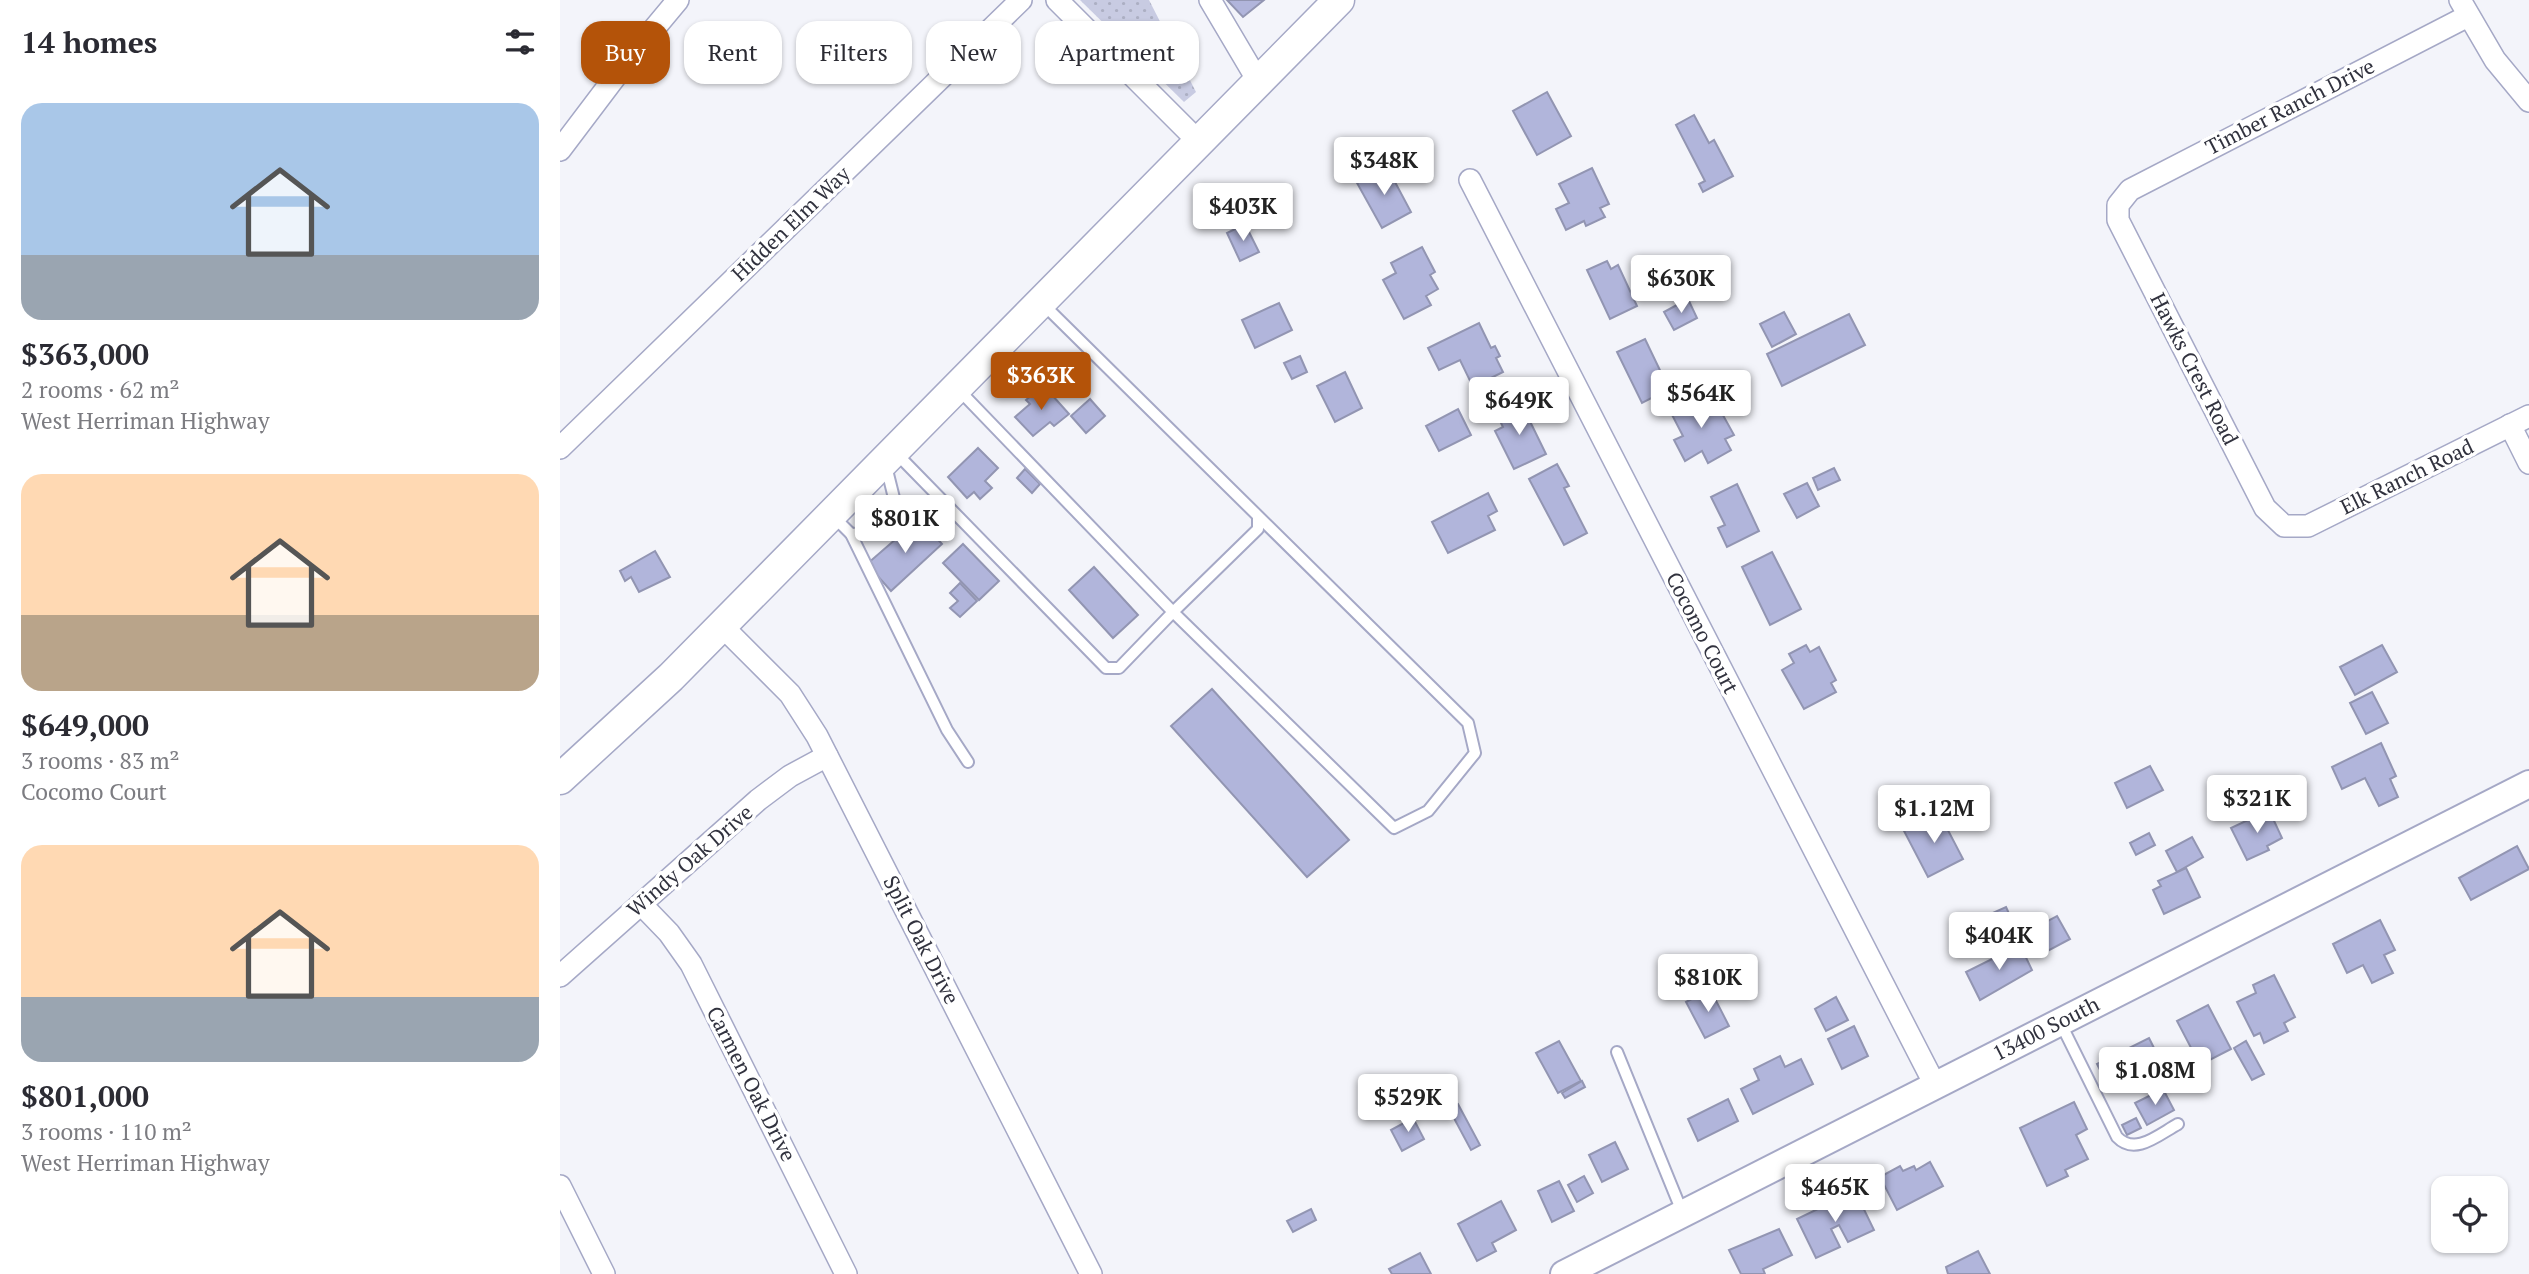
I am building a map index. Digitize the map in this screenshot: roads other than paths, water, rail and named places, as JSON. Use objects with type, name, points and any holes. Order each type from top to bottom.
[{"type":"main road","points":[[560,779],[722,626],[841,524],[887,458],[1040,301],[1200,144],[1339,0]]},
{"type":"street","points":[[560,150],[628,60],[678,0]]},
{"type":"street","name":"Hidden Elm Way","points":[[560,448],[1021,0]]},
{"type":"street","points":[[1057,0],[1200,144]]},
{"type":"street","points":[[1210,0],[1258,81]]},
{"type":"street","points":[[2464,8],[2495,60],[2529,101]]},
{"type":"street","name":"Timber Ranch Drive","points":[[2118,205],[2130,190],[2464,8]]},
{"type":"street","name":"Cocomo Court","points":[[1470,180],[1935,1085]]},
{"type":"street","name":"Hawks Crest Road","points":[[2118,205],[2121,227],[2265,508],[2284,526]]},
{"type":"street","points":[[2520,421],[2529,463]]},
{"type":"street","name":"Elk Ranch Road","points":[[2284,526],[2308,526],[2520,421]]},
{"type":"street","name":"Split Oak Drive","points":[[722,626],[790,694],[827,756],[1091,1274]]},
{"type":"street","name":"Windy Oak Drive","points":[[560,976],[774,788],[827,756]]},
{"type":"street","name":"13400 South","points":[[1564,1274],[1599,1266],[1683,1214],[2529,783]]},
{"type":"street","name":"Carmen Oak Drive","points":[[641,904],[669,933],[691,964],[846,1274]]},
{"type":"street","points":[[560,1186],[604,1274]]},
{"type":"lane","points":[[957,388],[1173,612],[1394,828],[1428,811],[1475,753],[1468,723],[1040,301]]},
{"type":"lane","points":[[887,458],[1106,668],[1119,668],[1258,529],[1258,516]]},
{"type":"lane","points":[[841,524],[871,533],[897,510],[887,458]]},
{"type":"lane","points":[[841,524],[947,730],[968,762]]},
{"type":"lane","points":[[2060,1022],[2116,1137],[2125,1145],[2133,1147],[2178,1124]]},
{"type":"lane","points":[[1617,1052],[1683,1214]]}]
